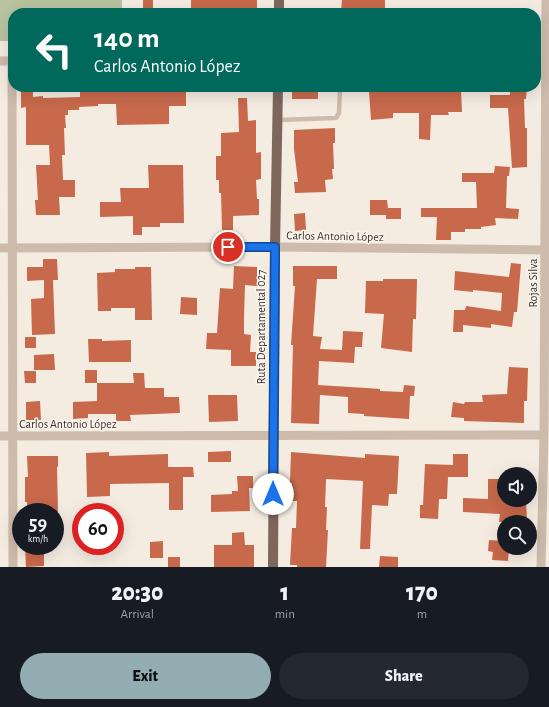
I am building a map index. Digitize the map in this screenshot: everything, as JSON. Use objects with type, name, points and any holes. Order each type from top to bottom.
[{"type":"main road","name":"Ruta Departamental 027","points":[[273,567],[275,247],[278,92]]},
{"type":"street","name":"Rojas Silva","points":[[541,567],[547,250],[543,61],[546,0]]},
{"type":"street","points":[[12,92],[13,567]]},
{"type":"street","name":"Carlos Antonio López","points":[[0,248],[275,247],[547,250]]},
{"type":"street","name":"Carlos Antonio López","points":[[0,436],[544,435]]},
{"type":"lane","points":[[278,120],[336,118],[339,113],[340,92]]},
{"type":"green space","points":[[0,0],[122,0],[122,8],[8,8],[8,41],[0,41]]},
{"type":"building","points":[[143,0],[153,0],[153,8],[143,8]]},
{"type":"building","points":[[191,0],[257,0],[257,8],[191,8]]},
{"type":"building","points":[[342,0],[385,0],[385,8],[341,8]]},
{"type":"building","points":[[21,92],[33,92],[33,97],[43,96],[43,98],[80,97],[80,92],[186,92],[186,106],[169,106],[169,124],[117,125],[116,104],[98,104],[98,106],[79,107],[79,110],[68,110],[68,115],[65,115],[66,128],[64,128],[65,155],[62,155],[63,180],[75,180],[75,197],[59,197],[60,215],[36,215],[35,200],[38,200],[36,165],[50,165],[49,145],[26,145],[26,107],[21,108]]},
{"type":"building","points":[[292,92],[318,92],[318,99],[292,99]]},
{"type":"building","points":[[369,92],[461,92],[462,112],[448,112],[449,115],[431,115],[430,140],[419,139],[419,113],[393,113],[393,118],[371,120]]},
{"type":"building","points":[[510,92],[527,92],[526,99],[524,99],[525,128],[527,128],[527,167],[512,168],[508,108],[490,108],[490,95],[510,95]]},
{"type":"building","points":[[238,98],[247,98],[248,121],[256,120],[256,153],[261,152],[261,179],[256,180],[257,199],[259,199],[259,215],[233,216],[233,230],[222,230],[221,193],[219,193],[219,180],[216,180],[216,156],[221,156],[221,133],[239,132]]},
{"type":"building","points":[[335,128],[335,143],[333,143],[333,179],[325,180],[326,192],[295,193],[294,182],[298,182],[294,149],[294,130]]},
{"type":"building","points":[[148,165],[183,165],[184,223],[160,223],[160,227],[142,227],[142,235],[133,235],[133,216],[100,217],[100,202],[121,202],[120,188],[149,188]]},
{"type":"building","points":[[495,166],[510,167],[509,176],[507,176],[506,208],[519,209],[518,219],[495,218],[496,225],[481,227],[481,229],[465,229],[465,232],[451,232],[451,240],[436,240],[437,217],[421,217],[421,208],[477,208],[476,182],[462,182],[462,173],[494,173]]},
{"type":"building","points":[[370,200],[387,200],[388,208],[401,208],[401,219],[386,219],[386,215],[370,215]]},
{"type":"building","points":[[305,213],[306,230],[295,231],[294,214]]},
{"type":"building","points":[[43,259],[57,259],[58,280],[53,280],[55,334],[32,335],[31,299],[44,298],[44,280],[27,281],[27,267],[43,267]]},
{"type":"building","points":[[511,263],[521,264],[517,312],[514,312],[512,327],[491,324],[491,328],[463,325],[463,332],[453,332],[454,310],[465,310],[466,306],[501,311],[502,293],[454,290],[455,271],[509,277]]},
{"type":"building","points":[[234,266],[257,267],[257,286],[245,285],[244,317],[244,334],[251,335],[250,352],[256,352],[256,366],[231,366],[231,350],[206,349],[207,333],[217,333],[220,288],[233,289]]},
{"type":"building","points":[[293,266],[337,266],[337,279],[317,279],[313,336],[322,337],[320,349],[342,350],[343,331],[363,332],[362,347],[355,347],[354,363],[319,361],[318,385],[403,392],[404,385],[415,386],[414,396],[410,396],[409,419],[364,416],[364,414],[348,413],[348,397],[320,395],[319,424],[291,423],[293,345],[291,345],[295,286],[293,286]]},
{"type":"building","points":[[135,267],[151,267],[152,320],[135,320],[135,308],[111,308],[111,311],[98,311],[97,273],[115,272],[115,269],[135,269]]},
{"type":"building","points":[[383,279],[417,279],[416,319],[413,319],[412,352],[381,348],[384,314],[365,313],[366,281],[383,281]]},
{"type":"building","points":[[181,297],[197,298],[197,315],[180,314]]},
{"type":"building","points":[[25,337],[36,337],[36,348],[25,348]]},
{"type":"building","points":[[88,339],[102,339],[102,341],[131,340],[131,362],[89,362]]},
{"type":"building","points":[[54,354],[55,370],[34,370],[34,355]]},
{"type":"building","points":[[509,367],[528,368],[527,401],[524,401],[524,423],[464,421],[464,418],[451,417],[453,402],[464,404],[465,402],[483,402],[482,395],[507,394]]},
{"type":"building","points":[[85,370],[97,370],[97,383],[85,383]]},
{"type":"building","points":[[24,371],[36,371],[36,383],[25,383]]},
{"type":"building","points":[[133,373],[144,373],[145,388],[164,388],[164,397],[179,397],[180,413],[130,415],[131,421],[116,421],[116,414],[88,414],[88,418],[73,419],[73,402],[97,401],[97,383],[134,383]]},
{"type":"building","points":[[208,395],[237,395],[238,421],[209,422]]},
{"type":"building","points":[[40,401],[41,420],[26,420],[26,402]]},
{"type":"building","points":[[231,451],[231,462],[208,462],[208,452]]},
{"type":"building","points":[[109,452],[109,456],[168,454],[168,467],[193,467],[194,477],[183,477],[183,510],[169,510],[169,483],[110,484],[110,496],[87,497],[86,453]]},
{"type":"building","points":[[291,452],[365,458],[365,454],[399,456],[397,494],[389,494],[388,506],[372,505],[370,549],[360,549],[363,481],[326,479],[325,507],[327,507],[326,530],[328,530],[326,567],[297,567],[297,565],[290,565],[292,528],[296,528],[297,501],[291,501]]},
{"type":"building","points":[[453,454],[468,454],[468,477],[448,477],[447,499],[439,499],[438,519],[420,518],[420,505],[423,505],[425,464],[453,465]]},
{"type":"building","points":[[27,456],[58,456],[58,503],[25,502],[25,477],[28,477]]},
{"type":"building","points":[[237,476],[253,476],[253,488],[249,488],[250,511],[211,512],[211,495],[232,494],[232,491],[238,491]]},
{"type":"building","points":[[488,479],[497,479],[497,507],[526,507],[527,515],[500,515],[463,512],[463,498],[488,499]]},
{"type":"building","points":[[244,532],[245,545],[254,545],[254,567],[214,567],[214,545],[232,545],[232,533]]},
{"type":"building","points":[[489,540],[497,541],[497,555],[508,555],[508,561],[492,560],[493,552],[488,551]]},
{"type":"building","points":[[163,541],[163,558],[150,558],[150,542]]},
{"type":"building","points":[[25,555],[44,555],[44,566],[26,567]]},
{"type":"building","points":[[380,556],[398,557],[398,567],[379,567]]},
{"type":"building","points":[[168,557],[180,557],[180,567],[168,567]]},
{"type":"route","points":[[228,247],[275,247],[273,494]]}]
